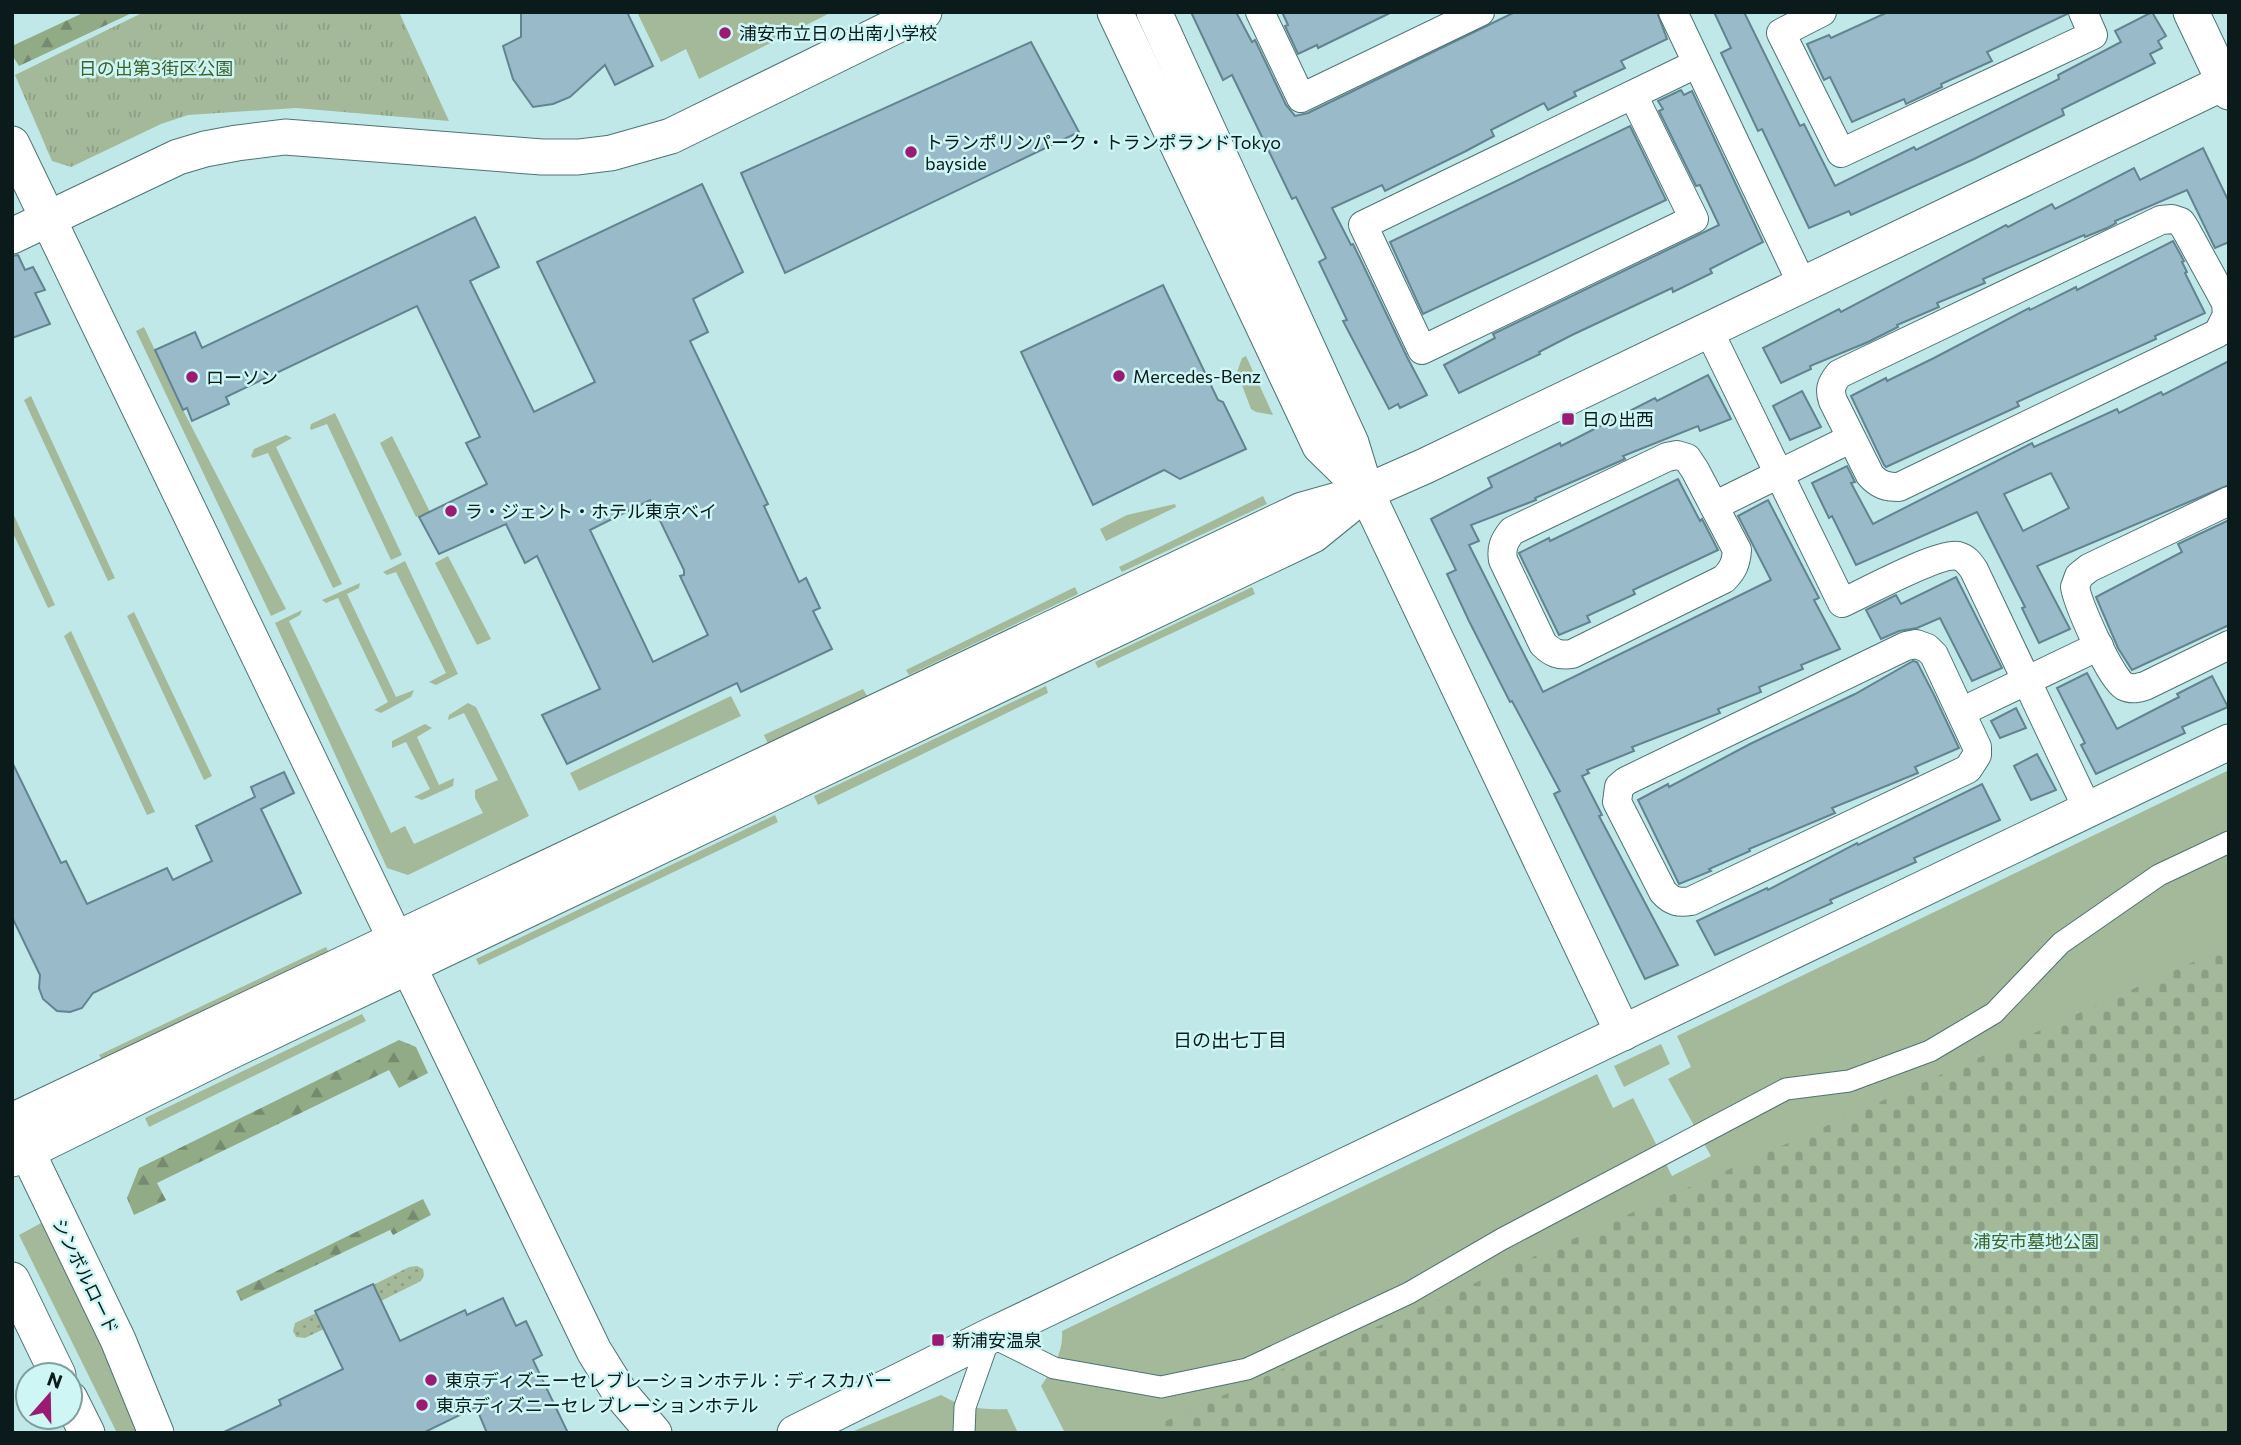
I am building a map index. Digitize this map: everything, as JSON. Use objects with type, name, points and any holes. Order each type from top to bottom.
[{"type":"street","points":[[12,236],[178,157],[237,143],[285,137],[542,157],[611,153],[671,136],[924,12]]},
{"type":"street","points":[[1115,12],[1320,446],[1366,492]]},
{"type":"street","points":[[1154,12],[1351,443],[1366,492],[1623,1033]]},
{"type":"street","points":[[1260,12],[1301,98],[1480,12]]},
{"type":"street","points":[[1672,12],[1802,284]]},
{"type":"street","points":[[1822,12],[1781,33],[1841,153],[2093,34],[2083,12]]},
{"type":"street","points":[[16,1138],[401,954],[1313,535],[1366,492],[2227,85],[2191,12]]},
{"type":"street","points":[[1633,95],[1694,219],[1422,350],[1363,225],[1696,64]]},
{"type":"street","points":[[12,144],[593,1352],[620,1393],[654,1433]]},
{"type":"street","points":[[2161,220],[2181,222],[2226,303],[2227,314],[2218,333],[1899,486],[1887,487],[1878,484],[1850,439],[1830,391],[1839,374],[2161,220]]},
{"type":"street","points":[[1708,329],[1842,603],[1938,559],[1960,556],[1975,570],[2088,810]]},
{"type":"street","points":[[1714,506],[1850,439]]},
{"type":"street","points":[[1677,455],[1687,458],[1714,506],[1737,550],[1736,561],[1724,579],[1572,654],[1561,656],[1551,652],[1543,644],[1503,561],[1502,551],[1506,539],[1513,531],[1667,457],[1677,455]]},
{"type":"street","points":[[2229,501],[2089,568],[2079,576],[2075,587],[2099,646],[2119,682],[2133,689],[2145,686],[2229,645]]},
{"type":"street","points":[[1916,644],[1927,648],[1934,655],[1961,712],[1978,747],[1977,755],[1968,769],[1691,901],[1679,903],[1664,892],[1616,802],[1619,787],[1626,781],[1906,646],[1916,644]]},
{"type":"street","points":[[1961,712],[2099,646]]},
{"type":"street","points":[[795,1433],[990,1336],[2229,742]]},
{"type":"street","points":[[990,1336],[1054,1368],[1161,1387],[1247,1369],[1409,1293],[1502,1239],[1786,1089],[1849,1081],[1930,1051],[1994,1013],[2061,943],[2159,875],[2229,842]]},
{"type":"street","name":"シンボルロード","points":[[16,1138],[118,1340],[156,1433]]},
{"type":"street","points":[[12,1280],[51,1361]]},
{"type":"street","points":[[964,1433],[965,1407],[990,1336]]},
{"type":"green space","points":[[85,12],[134,12],[19,66],[12,55],[12,46]]},
{"type":"green space","name":"日の出第3街区公園","points":[[144,12],[399,12],[449,121],[296,108],[188,115],[161,124],[71,167],[52,161],[15,75]]},
{"type":"green space","name":"浦安市立日の出南小学校","points":[[637,12],[832,12],[699,79],[686,49],[661,62]]},
{"type":"green space","points":[[144,327],[183,410],[286,609],[271,616],[136,331]]},
{"type":"green space","points":[[1246,356],[1273,415],[1251,409],[1237,372],[1242,358]]},
{"type":"green space","points":[[31,396],[115,578],[108,581],[24,400]]},
{"type":"green space","points":[[335,413],[402,555],[391,560],[327,424],[311,430],[310,428],[311,424]]},
{"type":"green space","points":[[286,435],[292,438],[276,447],[342,584],[333,588],[268,453],[253,458],[251,456],[254,449]]},
{"type":"green space","points":[[392,436],[430,512],[416,517],[380,443]]},
{"type":"green space","points":[[1263,496],[1267,504],[1122,572],[1119,567]]},
{"type":"green space","points":[[1175,504],[1176,507],[1106,541],[1100,529],[1127,515]]},
{"type":"green space","points":[[12,511],[55,605],[48,608],[12,531]]},
{"type":"green space","points":[[448,556],[491,639],[477,645],[435,563]]},
{"type":"green space","points":[[405,561],[458,674],[436,685],[429,682],[446,673],[396,572],[387,575],[383,572]]},
{"type":"green space","points":[[360,583],[359,588],[347,594],[396,697],[414,690],[411,697],[381,713],[374,710],[388,702],[338,598],[326,603],[322,600]]},
{"type":"green space","points":[[1075,587],[1078,594],[909,675],[906,670]]},
{"type":"green space","points":[[1252,587],[1255,594],[1098,668],[1095,662]]},
{"type":"green space","points":[[302,610],[300,615],[289,621],[391,833],[405,826],[414,844],[483,813],[475,798],[475,790],[498,780],[464,713],[448,720],[449,715],[468,703],[476,707],[529,816],[408,875],[387,868],[275,623]]},
{"type":"green space","points":[[134,612],[212,776],[204,780],[127,616]]},
{"type":"green space","points":[[71,631],[155,812],[147,815],[64,636]]},
{"type":"green space","points":[[1046,686],[1048,693],[818,805],[814,796]]},
{"type":"green space","points":[[863,689],[867,696],[768,744],[764,735]]},
{"type":"green space","points":[[731,696],[741,716],[579,791],[570,773]]},
{"type":"green space","points":[[425,724],[432,728],[417,737],[439,785],[454,778],[453,786],[422,800],[414,797],[430,789],[406,742],[392,748],[392,741]]},
{"type":"green space","points":[[2229,770],[2229,957],[1196,1433],[1065,1433],[1041,1386],[1059,1353],[1062,1331],[1597,1074],[1613,1108],[1633,1098],[1672,1176],[1711,1156],[1668,1079],[1691,1067],[1677,1036]]},
{"type":"green space","points":[[775,815],[778,822],[479,965],[476,959]]},
{"type":"green space","name":"浦安市墓地公園","points":[[2229,946],[2229,1433],[1139,1433]]},
{"type":"green space","points":[[326,947],[330,955],[104,1064],[99,1055]]},
{"type":"green space","points":[[362,1014],[366,1021],[149,1127],[145,1118]]},
{"type":"green space","points":[[399,1040],[416,1047],[428,1073],[399,1088],[389,1070],[157,1183],[166,1200],[134,1215],[127,1198],[139,1168]]},
{"type":"green space","points":[[1661,1044],[1670,1064],[1624,1087],[1614,1066]]},
{"type":"green space","points":[[423,1199],[431,1215],[393,1235],[390,1230],[241,1301],[236,1291]]},
{"type":"green space","points":[[43,1222],[116,1373],[140,1433],[117,1433],[84,1366],[84,1361],[81,1361],[19,1235]]},
{"type":"green space","points":[[417,1266],[423,1269],[421,1281],[381,1301],[373,1285],[409,1267]]},
{"type":"green space","points":[[316,1313],[324,1329],[305,1338],[296,1337],[293,1331],[295,1323]]},
{"type":"green space","points":[[941,1395],[973,1407],[1007,1409],[1018,1433],[849,1433]]},
{"type":"building","points":[[521,12],[627,12],[653,66],[615,85],[605,65],[570,97],[553,104],[533,107],[513,79],[503,46],[521,37]]},
{"type":"building","points":[[1191,12],[1236,12],[1252,42],[1255,40],[1286,105],[1295,116],[1308,113],[1515,12],[1657,12],[1667,39],[1621,61],[1625,68],[1574,92],[1576,96],[1548,110],[1544,103],[1491,130],[1494,136],[1466,151],[1385,191],[1382,185],[1332,208],[1351,245],[1353,244],[1427,395],[1400,408],[1398,404],[1389,409],[1343,321],[1347,320],[1319,262],[1326,258],[1296,197],[1292,199],[1232,75],[1223,80]]},
{"type":"building","points":[[1282,12],[1392,12],[1318,48],[1317,45],[1298,54],[1285,26],[1288,25]]},
{"type":"building","points":[[1714,12],[1744,12],[1800,126],[1804,124],[1835,186],[1914,147],[1916,150],[2059,79],[2058,75],[2121,42],[2115,31],[2152,12],[2166,36],[2158,41],[2162,48],[2150,54],[2155,63],[2062,109],[2064,115],[1851,215],[1849,211],[1809,228],[1762,129],[1758,131],[1721,53],[1731,48]]},
{"type":"building","points":[[1888,12],[2067,14],[1987,52],[1992,61],[1941,84],[1942,87],[1906,104],[1904,99],[1852,122],[1830,77],[1824,80],[1807,44],[1829,35],[1831,38]]},
{"type":"building","name":"トランポリンパーク・トランポランドTokyo bayside","points":[[1031,42],[1079,132],[785,273],[741,173]]},
{"type":"building","points":[[1681,90],[1684,95],[1692,91],[1763,242],[1710,269],[1712,273],[1673,292],[1672,288],[1572,335],[1539,352],[1540,354],[1459,393],[1444,365],[1495,338],[1493,334],[1719,225],[1700,185],[1696,186],[1659,111],[1663,109],[1658,101]]},
{"type":"building","points":[[1630,126],[1666,200],[1423,314],[1390,242]]},
{"type":"building","points":[[2203,148],[2229,202],[2229,242],[2215,248],[2187,190],[2115,221],[2116,223],[2107,228],[2085,237],[2084,235],[1983,279],[1985,283],[1937,303],[1939,307],[1897,325],[1898,327],[1868,342],[1810,366],[1811,369],[1781,383],[1763,348],[1839,309],[1841,312],[2006,225],[2008,227],[2052,204],[2055,209],[2134,168],[2140,180]]},
{"type":"building","points":[[702,184],[743,272],[693,299],[708,332],[690,341],[768,504],[764,506],[799,582],[806,578],[820,608],[813,611],[832,649],[741,692],[737,683],[567,764],[542,715],[600,689],[537,556],[525,563],[506,524],[439,554],[419,517],[487,484],[466,443],[480,437],[417,306],[226,397],[229,404],[192,421],[187,408],[183,410],[155,350],[195,332],[202,348],[475,217],[499,267],[470,281],[534,412],[595,382],[537,262]],"holes":[[[650,500],[684,575],[680,576],[708,635],[653,662],[590,530]]]},
{"type":"building","points":[[2173,241],[2205,313],[2155,336],[2156,339],[2017,402],[2019,406],[1886,467],[1884,465],[1851,396],[1934,358],[2029,308],[2030,310],[2076,287],[2077,290]]},
{"type":"building","points":[[18,255],[25,270],[33,267],[45,290],[35,293],[50,324],[12,338],[12,256]]},
{"type":"building","name":"Mercedes-Benz","points":[[1163,285],[1218,400],[1223,402],[1246,449],[1180,479],[1164,470],[1093,505],[1021,352]]},
{"type":"building","points":[[2229,361],[2229,485],[2037,566],[2070,629],[2039,643],[2022,608],[2025,607],[1977,512],[1856,565],[1812,483],[1847,466],[1855,482],[1851,483],[1873,524],[2032,443],[2034,447],[2117,409],[2119,413],[2161,392],[2163,395]],"holes":[[[2051,473],[2069,508],[2023,531],[2004,494]]]},
{"type":"building","points":[[1708,375],[1731,419],[1700,431],[1698,426],[1623,456],[1625,459],[1535,498],[1536,500],[1471,525],[1479,541],[1469,545],[1543,692],[1771,580],[1738,516],[1768,500],[1819,598],[1814,600],[1840,649],[1801,665],[1803,669],[1759,687],[1761,692],[1718,709],[1720,713],[1632,747],[1634,751],[1587,770],[1589,773],[1582,776],[1602,815],[1599,816],[1678,965],[1645,979],[1554,794],[1560,791],[1512,701],[1510,702],[1447,574],[1456,570],[1431,519],[1492,487],[1488,478]]},
{"type":"building","points":[[1802,391],[1821,427],[1790,440],[1773,406]]},
{"type":"building","points":[[1678,479],[1718,550],[1633,590],[1635,594],[1587,616],[1590,622],[1559,635],[1519,553],[1549,538],[1550,541]]},
{"type":"building","points":[[2229,520],[2229,625],[2132,670],[2118,648],[2096,597],[2182,552],[2178,544]]},
{"type":"building","points":[[1956,577],[2002,668],[1972,681],[1940,618],[1881,639],[1866,610],[1896,595],[1901,604]]},
{"type":"building","points":[[1913,661],[1917,662],[1959,748],[1915,767],[1918,773],[1832,808],[1835,813],[1749,849],[1750,851],[1709,869],[1711,871],[1679,884],[1638,800],[1855,694]]},
{"type":"building","points":[[2087,673],[2117,729],[2179,697],[2177,694],[2212,676],[2228,707],[2182,727],[2185,733],[2096,774],[2081,745],[2085,743],[2057,688]]},
{"type":"building","points":[[2016,708],[2026,728],[2000,738],[1991,721]]},
{"type":"building","points":[[2037,754],[2056,790],[2031,800],[2014,766]]},
{"type":"building","points":[[12,762],[61,863],[66,861],[87,904],[167,868],[173,880],[212,861],[196,826],[255,797],[251,787],[284,772],[294,793],[261,809],[301,893],[93,993],[82,1008],[70,1012],[57,1011],[43,999],[39,988],[40,975],[12,917]]},
{"type":"building","points":[[1982,784],[2000,820],[1914,858],[1916,862],[1830,900],[1832,903],[1715,955],[1697,921],[1767,888],[1768,890],[1857,843],[1858,845]]},
{"type":"building","name":"東京ディズニーセレブレーションホテル：ディスカバー","points":[[373,1284],[400,1341],[465,1310],[467,1315],[503,1298],[516,1326],[526,1321],[542,1355],[533,1360],[568,1433],[487,1433],[476,1407],[423,1433],[222,1433],[281,1405],[279,1400],[343,1369],[315,1311]]},
{"type":"place","name":"浦安市立日の出南小学校","points":[[725,33]]},
{"type":"place","name":"トランポリンパーク・トランポランドTokyo bayside","points":[[911,152]]},
{"type":"place","name":"Mercedes-Benz","points":[[1119,376]]},
{"type":"place","name":"ローソン","points":[[192,377]]},
{"type":"place","name":"日の出西","points":[[1568,419]]},
{"type":"place","name":"ラ・ジェント・ホテル東京ベイ","points":[[451,511]]},
{"type":"place","name":"新浦安温泉","points":[[938,1340]]},
{"type":"place","name":"東京ディズニーセレブレーションホテル：ディスカバー","points":[[431,1380]]},
{"type":"place","name":"東京ディズニーセレブレーションホテル","points":[[422,1405]]},
{"type":"district","name":"日の出七丁目","points":[[1230,1039]]}]
